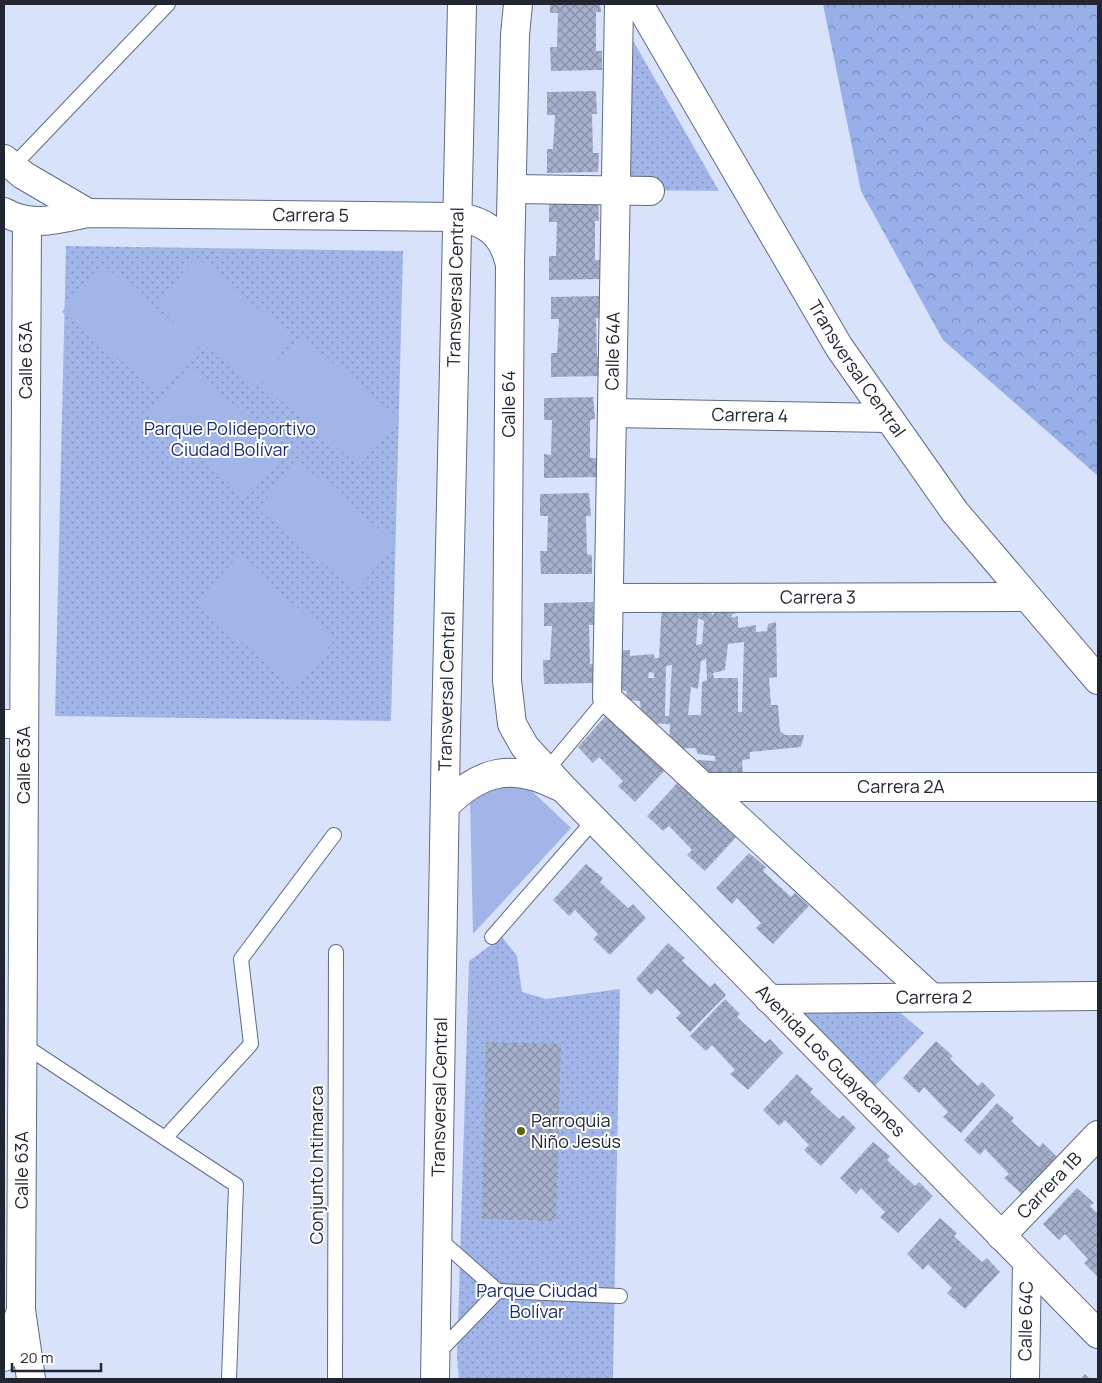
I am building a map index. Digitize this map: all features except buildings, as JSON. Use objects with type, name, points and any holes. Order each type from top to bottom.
[{"type":"street","name":"Transversal Central","points":[[436,1367],[456,217],[462,4]]},
{"type":"street","name":"Calle 64","points":[[518,4],[514,72],[510,263],[508,681],[512,724],[525,747],[554,779]]},
{"type":"street","name":"Calle 64A","points":[[607,698],[620,4]]},
{"type":"street","name":"Transversal Central","points":[[639,4],[839,348],[955,512],[1098,680]]},
{"type":"street","points":[[8,162],[23,175],[88,213]]},
{"type":"street","points":[[513,189],[650,191]]},
{"type":"street","name":"Carrera 5","points":[[15,217],[36,222],[88,213],[471,218],[486,225],[498,235],[506,248],[510,263]]},
{"type":"street","name":"Calle 63A","points":[[15,217],[14,724],[16,1052],[21,1310],[31,1379]]},
{"type":"street","name":"Carrera 4","points":[[612,413],[887,418]]},
{"type":"street","name":"Carrera 3","points":[[609,598],[1026,597]]},
{"type":"street","points":[[607,698],[932,997]]},
{"type":"street","points":[[445,806],[464,788],[487,776],[512,772],[554,779]]},
{"type":"street","name":"Avenida Los Guayacanes","points":[[554,779],[1098,1334]]},
{"type":"street","name":"Carrera 2A","points":[[703,787],[1098,787]]},
{"type":"street","name":"Carrera 2","points":[[770,999],[1098,996]]},
{"type":"street","name":"Carrera 1B","points":[[1000,1236],[1098,1135]]},
{"type":"street","name":"Calle 64C","points":[[1025,1379],[1027,1263]]},
{"type":"street","name":"Calle 63A","points":[[4,1357],[21,1310]]},
{"type":"lane","points":[[8,162],[168,4]]},
{"type":"lane","points":[[554,779],[607,698]]},
{"type":"lane","points":[[492,937],[594,819]]},
{"type":"lane","points":[[165,1138],[252,1044],[241,960],[334,835]]},
{"type":"lane","name":"Conjunto Intimarca","points":[[335,1379],[336,952]]},
{"type":"lane","points":[[16,1052],[165,1138],[236,1185],[229,1379]]},
{"type":"lane","points":[[438,1238],[498,1291],[620,1296]]},
{"type":"lane","points":[[436,1367],[498,1291]]},
{"type":"green space","points":[[823,4],[1098,4],[1098,476],[943,340],[861,191]]},
{"type":"green space","points":[[619,16],[719,191],[616,190]]},
{"type":"green space","name":"Parque Polideportivo Ciudad Bolívar","points":[[66,246],[403,251],[391,721],[55,716]]},
{"type":"green space","points":[[196,257],[294,338],[254,387],[156,305]]},
{"type":"green space","points":[[102,264],[200,345],[160,393],[62,312]]},
{"type":"green space","points":[[301,336],[399,418],[359,466],[261,384]]},
{"type":"green space","points":[[189,367],[287,449],[247,497],[149,415]]},
{"type":"green space","points":[[298,461],[396,543],[356,591],[258,509]]},
{"type":"green space","points":[[237,557],[335,639],[295,687],[198,605]]},
{"type":"green space","points":[[511,784],[531,790],[571,828],[473,934],[470,798],[481,788]]},
{"type":"green space","name":"Parque Ciudad Bolívar","points":[[502,937],[517,956],[522,992],[546,999],[620,989],[613,1379],[459,1379],[457,1358],[469,961]]},
{"type":"green space","points":[[897,1010],[924,1033],[875,1086],[799,1013]]},
{"type":"place","name":"Parroquia Niño Jesús","points":[[521,1131]]}]
